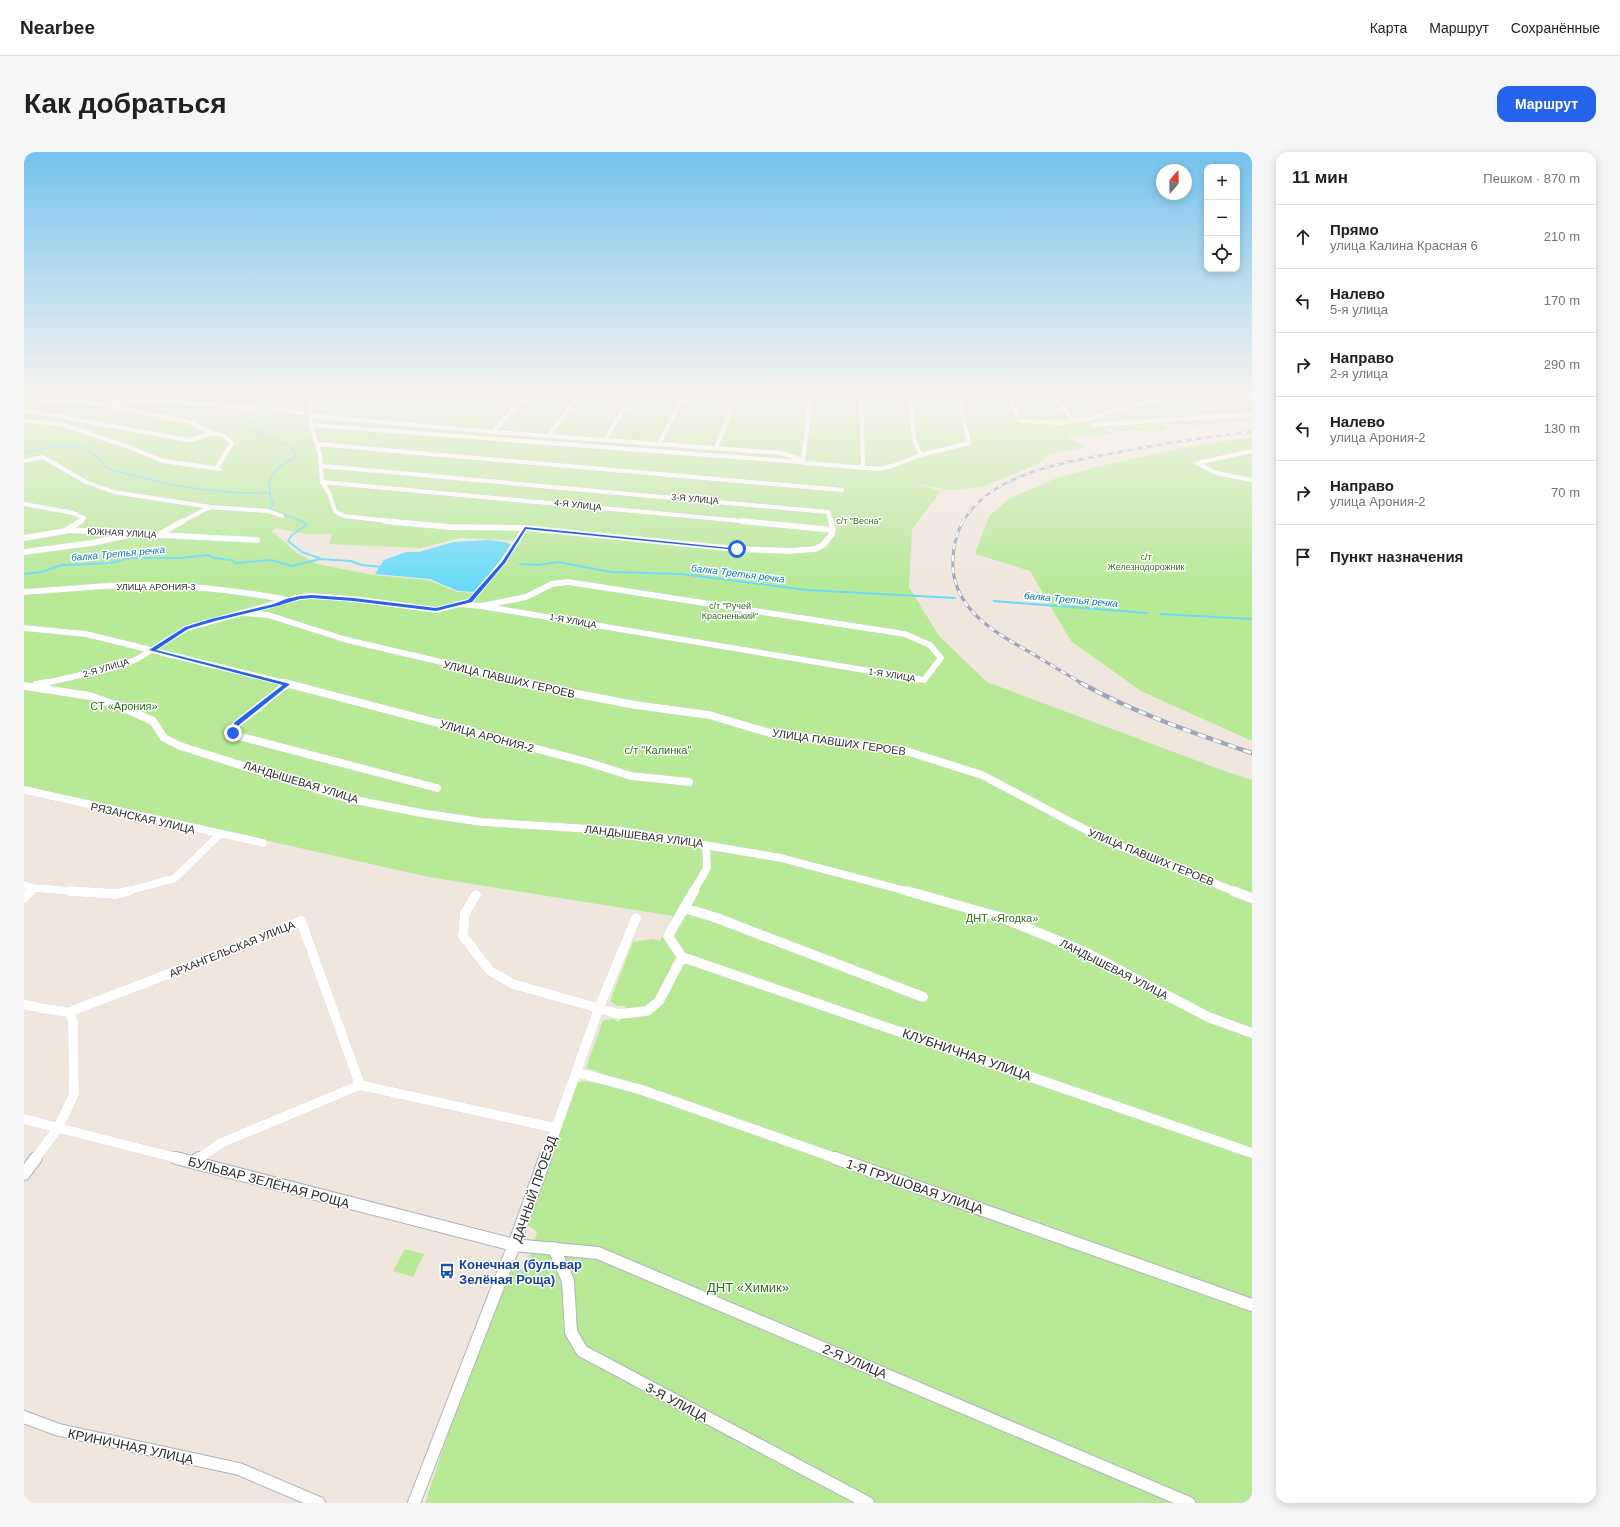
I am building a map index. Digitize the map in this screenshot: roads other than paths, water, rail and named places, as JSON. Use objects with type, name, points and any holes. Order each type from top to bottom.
[{"type":"street","points":[[48,460],[86,482],[114,492],[210,507],[268,511],[282,516]]},
{"type":"street","points":[[161,460],[218,469],[223,460]]},
{"type":"street","points":[[321,460],[322,482],[329,493],[335,511],[344,516],[369,520],[449,527],[525,528],[737,549],[790,551],[815,549],[823,545],[832,534],[833,530]]},
{"type":"street","points":[[501,460],[842,490]]},
{"type":"street","points":[[791,460],[884,468],[907,460]]},
{"type":"street","points":[[860,467],[863,465],[863,460]]},
{"type":"street","points":[[1211,460],[1197,463],[1202,468],[1218,473],[1252,480]]},
{"type":"street","name":"3-Я УЛИЦА","points":[[322,466],[828,512],[833,530]]},
{"type":"street","name":"4-Я УЛИЦА","points":[[322,482],[833,530]]},
{"type":"street","name":"ЮЖНАЯ УЛИЦА","points":[[24,504],[73,513],[84,518],[71,530]]},
{"type":"street","points":[[160,535],[210,507]]},
{"type":"street","points":[[460,604],[470,601],[499,568],[525,528]]},
{"type":"street","points":[[24,538],[71,530]]},
{"type":"street","name":"ЮЖНАЯ УЛИЦА","points":[[71,530],[257,540]]},
{"type":"street","points":[[24,552],[92,543],[141,533]]},
{"type":"street","name":"1-Я УЛИЦА","points":[[460,604],[481,606],[924,680],[941,658],[936,649],[925,642],[905,634],[568,582],[552,584],[526,597],[481,606]]},
{"type":"street","name":"УЛИЦА АРОНИЯ-3","points":[[24,592],[131,585],[180,586],[245,592],[288,600]]},
{"type":"street","name":"2-Я УЛИЦА","points":[[25,686],[59,681],[120,666],[137,659],[187,628],[300,597],[326,597],[436,610],[460,604]]},
{"type":"street","name":"УЛИЦА ПАВШИХ ГЕРОЕВ","points":[[241,613],[268,615],[347,640],[525,684],[635,705],[709,715],[770,733],[912,752],[982,775],[1107,841],[1252,898]]},
{"type":"street","name":"УЛИЦА АРОНИЯ-2","points":[[24,628],[86,634],[360,701],[459,729],[587,762],[631,776],[689,782]]},
{"type":"street","points":[[287,684],[237,724],[233,729],[233,733],[238,736],[309,756],[437,788]]},
{"type":"street","name":"ЛАНДЫШЕВАЯ УЛИЦА","points":[[25,686],[90,696],[126,709],[152,721],[164,738],[180,746],[346,798],[421,813],[482,822],[622,832],[706,844],[781,858],[887,885],[1003,918],[1084,951],[1208,1017],[1252,1033]]},
{"type":"street","name":"РЯЗАНСКАЯ УЛИЦА","points":[[24,790],[263,843]]},
{"type":"street","points":[[24,885],[34,888],[116,894],[162,882],[175,878],[219,834]]},
{"type":"street","points":[[476,895],[465,913],[463,936],[490,971],[513,984],[619,1014],[647,1011],[659,1001],[682,957],[668,936],[707,868],[706,844]]},
{"type":"street","points":[[24,898],[34,888]]},
{"type":"street","points":[[684,908],[717,918],[923,997]]},
{"type":"street","name":"ДАЧНЫЙ ПРОЕЗД","points":[[414,1503],[514,1245],[599,1008],[636,918]]},
{"type":"street","name":"АРХАНГЕЛЬСКАЯ УЛИЦА","points":[[24,1004],[45,1009],[69,1012],[267,936],[300,921],[360,1084]]},
{"type":"street","name":"КЛУБНИЧНАЯ УЛИЦА","points":[[682,957],[1252,1153]]},
{"type":"street","points":[[24,1174],[58,1128],[74,1094],[73,1021],[69,1012]]},
{"type":"street","name":"1-Я ГРУШОВАЯ УЛИЦА","points":[[576,1072],[642,1090],[1252,1305]]},
{"type":"street","points":[[194,1162],[221,1143],[360,1084],[555,1128]]},
{"type":"street","name":"БУЛЬВАР ЗЕЛЁНАЯ РОЩА","points":[[24,1119],[514,1245]]},
{"type":"street","name":"2-Я УЛИЦА","points":[[514,1245],[598,1253],[1189,1503]]},
{"type":"street","name":"3-Я УЛИЦА","points":[[554,1248],[568,1281],[571,1332],[582,1351],[868,1503]]},
{"type":"street","name":"КРИНИЧНАЯ УЛИЦА","points":[[24,1417],[59,1430],[239,1469],[319,1503]]},
{"type":"water","points":[[487,540],[506,542],[511,545],[497,566],[475,592],[458,591],[430,579],[375,574],[384,560],[406,552],[419,552],[453,542]]},
{"type":"waterway","points":[[100,460],[109,469],[185,487],[218,491],[268,493]]},
{"type":"waterway","points":[[290,460],[275,471],[272,476],[269,488],[273,505],[269,509],[302,521]]},
{"type":"waterway","points":[[302,521],[306,525],[292,535],[288,541],[302,552],[319,558]]},
{"type":"waterway","name":"балка Третья речка","points":[[24,574],[42,572],[61,565],[111,563],[130,558],[181,558],[208,555],[214,558],[232,560],[235,563],[271,560],[292,566],[320,559],[351,561],[362,565],[382,567]]},
{"type":"waterway","name":"балка Третья речка","points":[[520,564],[538,565],[558,562],[611,572],[681,574],[807,590],[955,598]]},
{"type":"waterway","name":"балка Третья речка","points":[[994,601],[1147,613]]},
{"type":"waterway","name":"балка Третья речка","points":[[1161,614],[1252,619]]},
{"type":"railway","points":[[963,522],[976,505],[993,491],[1013,480],[1035,471],[1077,460]]},
{"type":"railway","points":[[963,521],[958,532],[953,556],[953,569],[956,584],[962,598],[971,610],[993,630],[1083,684]]},
{"type":"railway","points":[[1081,683],[1143,713],[1252,753]]},
{"type":"place","name":"Конечная (бульвар Зелёная Роща)","points":[[447,1271]]},
{"type":"park label","name":"с/т \"Весна\"","points":[[859,521]]},
{"type":"park label","name":"с/т Железнодорожник","points":[[1146,562]]},
{"type":"park label","name":"с/т \"Ручей Красненький\"","points":[[730,612]]},
{"type":"park label","name":"СТ «Арония»","points":[[124,706]]},
{"type":"park label","name":"с/т \"Калинка\"","points":[[658,750]]},
{"type":"park label","name":"ДНТ «Ягодка»","points":[[1002,918]]},
{"type":"park label","name":"ДНТ «Химик»","points":[[748,1287]]}]
